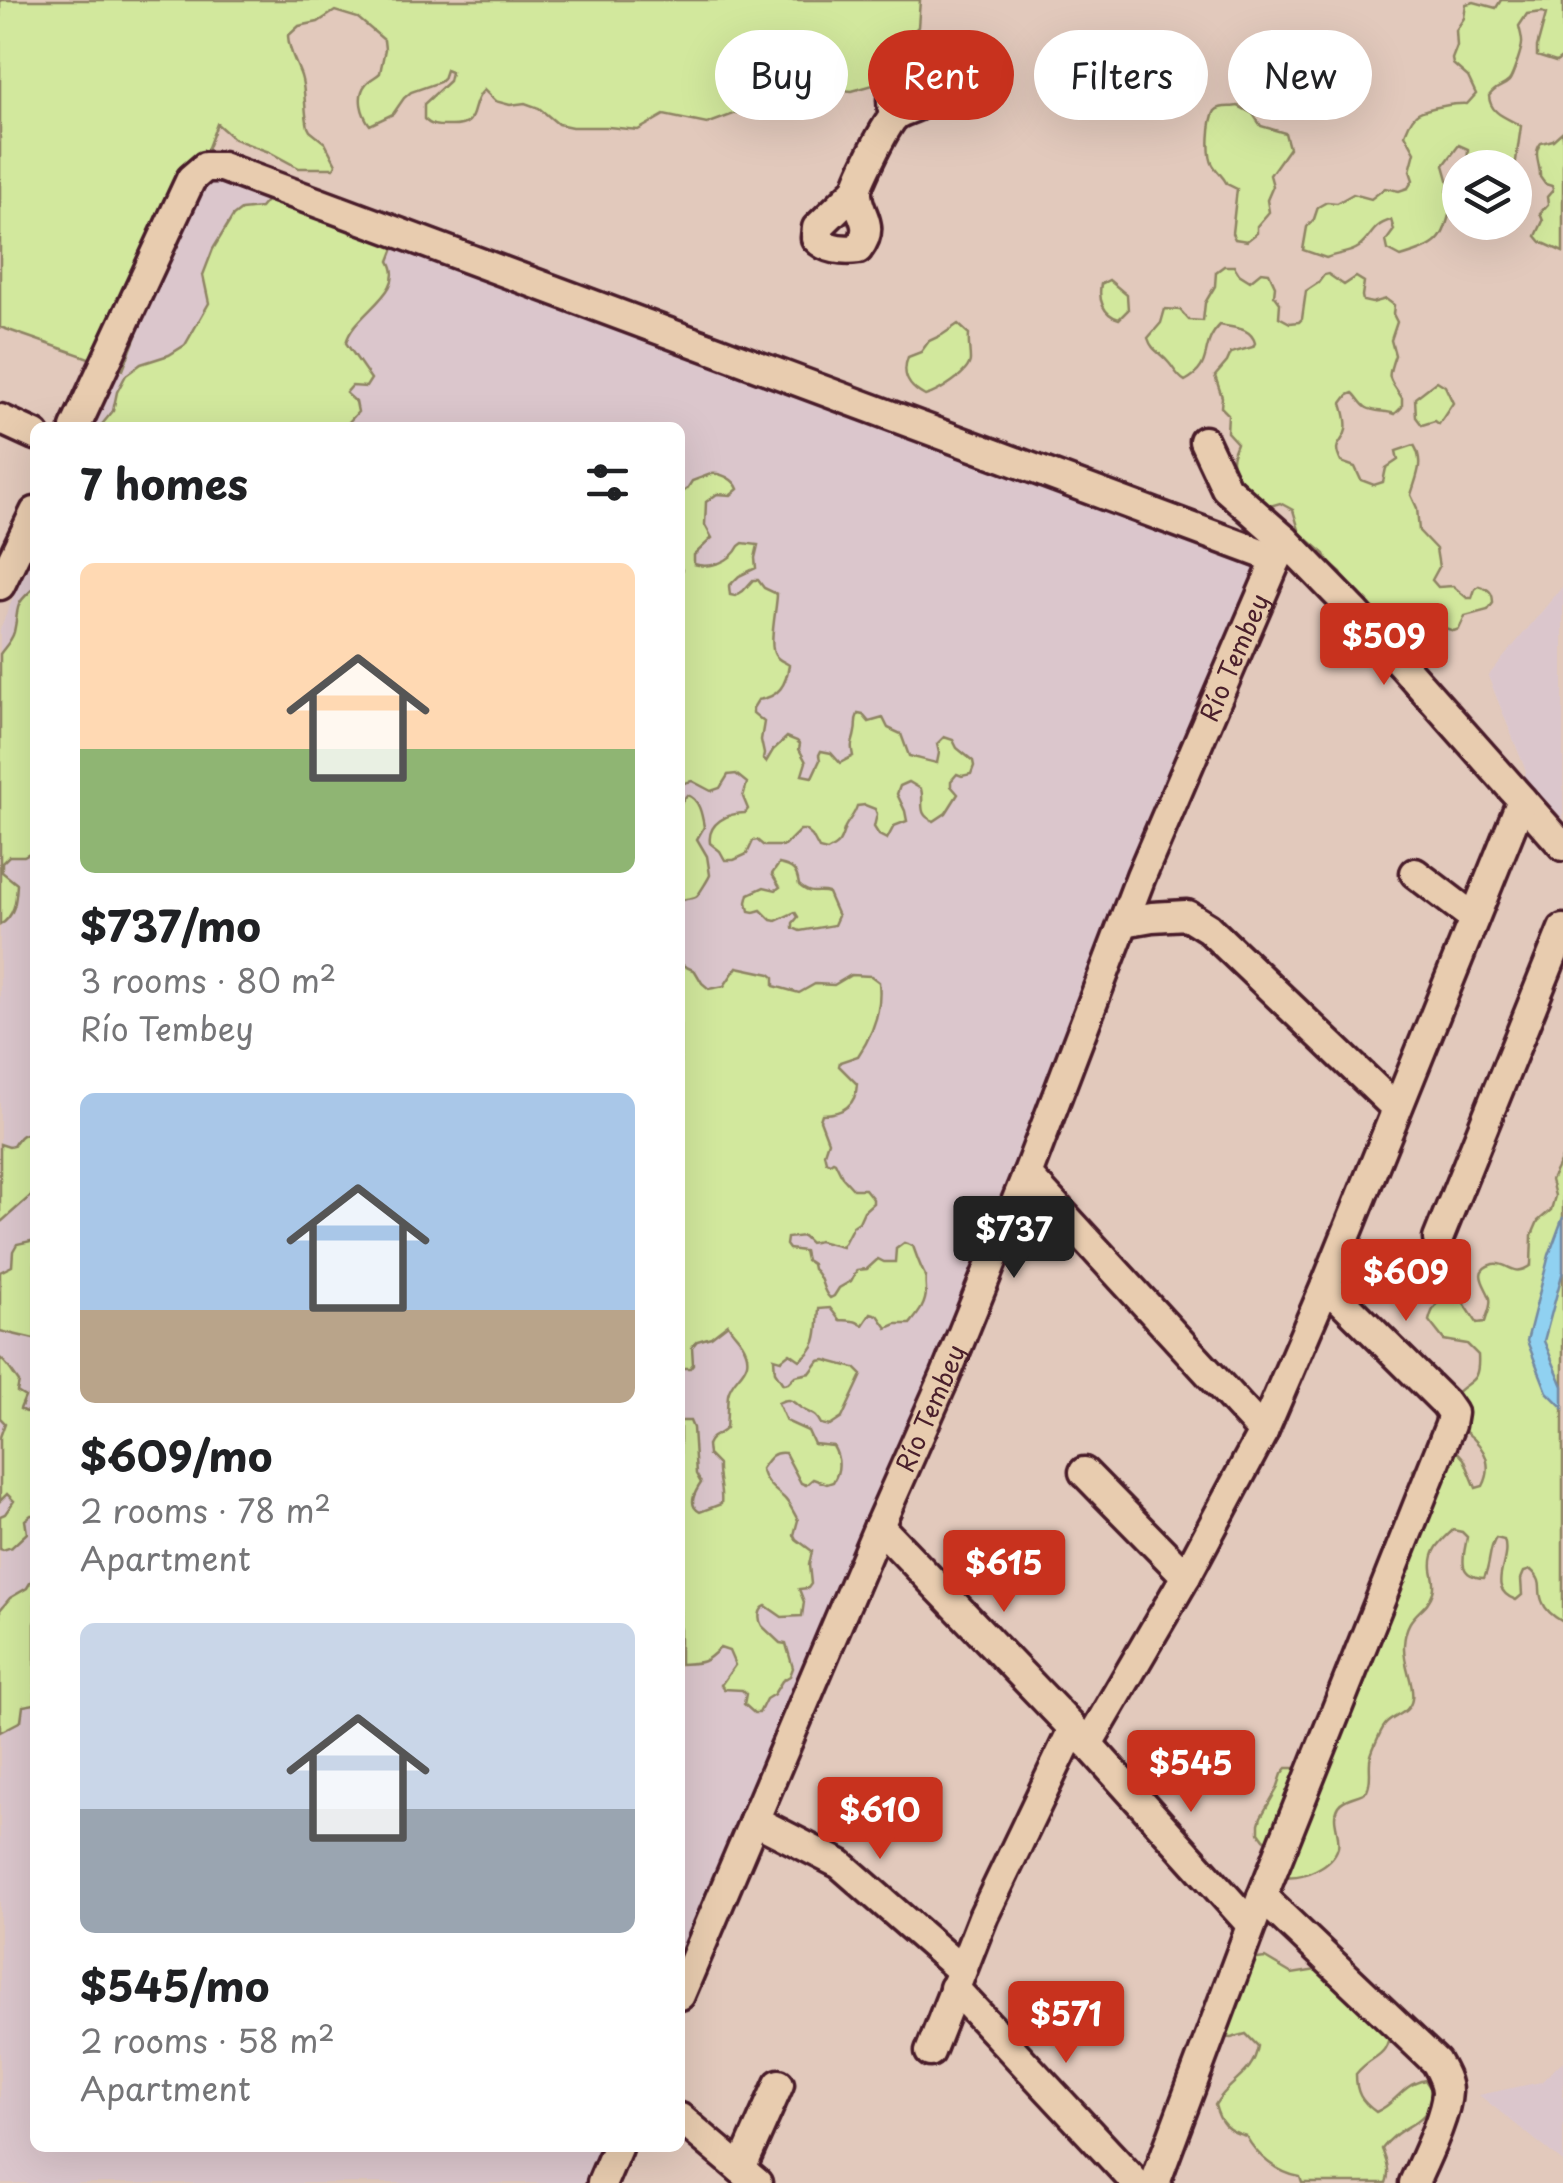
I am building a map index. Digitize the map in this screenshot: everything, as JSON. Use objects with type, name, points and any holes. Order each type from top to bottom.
[{"type":"street","points":[[857,190],[864,170],[898,120]]},
{"type":"street","points":[[78,422],[191,179],[204,167],[222,167],[1281,550]]},
{"type":"street","points":[[0,420],[30,433]]},
{"type":"street","points":[[1204,441],[1226,488],[1281,550],[1356,613],[1563,846]]},
{"type":"street","points":[[0,585],[30,522]]},
{"type":"street","name":"Río Tembey","points":[[685,1984],[945,1377],[1124,922],[1281,550]]},
{"type":"street","points":[[930,2052],[983,1917],[1080,1736],[1186,1576],[1263,1432],[1522,800]]},
{"type":"street","points":[[1415,873],[1474,918]]},
{"type":"street","points":[[1124,922],[1187,915],[1208,928],[1396,1108]]},
{"type":"street","points":[[1438,1239],[1563,929]]},
{"type":"street","points":[[1026,1175],[1263,1432]]},
{"type":"street","points":[[754,1820],[840,1864],[958,1979],[1153,2182],[1452,1414],[1326,1285]]},
{"type":"street","points":[[1084,1472],[1186,1576]]},
{"type":"street","points":[[878,1526],[1080,1736],[1251,1925]]},
{"type":"street","points":[[1262,1898],[1436,2062],[1447,2093],[1414,2183]]},
{"type":"street","points":[[685,2122],[749,2176],[779,2084]]},
{"type":"street","points":[[602,2183],[615,2152]]},
{"type":"shaded area","points":[[203,151],[1273,563],[685,1959],[685,422],[87,422]]},
{"type":"shaded area","points":[[30,557],[30,2152],[604,2152],[591,2183],[0,2183],[0,629]]},
{"type":"shaded area","points":[[1563,586],[1563,822],[1523,781],[1526,771],[1488,676]]},
{"type":"shaded area","points":[[1563,2061],[1563,2162],[1479,2095],[1541,2082]]},
{"type":"green space","points":[[0,0],[920,0],[915,30],[868,30],[868,86],[852,91],[848,91],[848,30],[715,30],[718,120],[707,124],[664,115],[638,130],[558,124],[539,108],[495,101],[484,90],[466,123],[434,125],[424,119],[424,104],[449,81],[451,72],[446,70],[440,82],[411,92],[393,114],[370,125],[361,94],[366,84],[380,73],[384,40],[358,18],[335,11],[318,22],[299,26],[288,36],[303,82],[308,127],[325,143],[336,164],[334,168],[299,168],[234,139],[217,124],[123,370],[0,327]]},
{"type":"green space","points":[[1501,0],[1563,0],[1563,57],[1556,62],[1537,56],[1546,14],[1527,14],[1519,26],[1522,45],[1510,79],[1489,96],[1496,112],[1521,126],[1518,150],[1468,150],[1459,145],[1455,150],[1442,150],[1442,234],[1415,253],[1401,257],[1388,250],[1386,241],[1394,230],[1391,220],[1351,251],[1326,258],[1303,250],[1307,227],[1318,207],[1353,194],[1371,199],[1385,188],[1408,188],[1413,180],[1410,171],[1415,152],[1405,134],[1413,117],[1422,111],[1467,104],[1476,94],[1468,77],[1452,59],[1457,46],[1456,30],[1464,18],[1466,4],[1474,2],[1496,8]]},
{"type":"green space","points":[[1228,107],[1228,120],[1257,120],[1261,126],[1285,133],[1289,148],[1270,175],[1273,186],[1267,200],[1269,212],[1257,226],[1257,233],[1247,241],[1235,239],[1232,233],[1237,189],[1227,184],[1211,160],[1211,122],[1215,111]]},
{"type":"green space","points":[[1563,131],[1563,252],[1536,236],[1543,221],[1540,213],[1553,190],[1540,177],[1537,151],[1541,143],[1553,140]]},
{"type":"green space","points":[[266,201],[275,201],[396,243],[389,261],[393,272],[386,293],[358,322],[346,343],[371,379],[366,387],[352,386],[346,393],[356,402],[358,412],[349,422],[104,422],[113,411],[126,375],[141,364],[185,345],[209,303],[203,275],[213,249],[233,216],[241,210],[260,208]]},
{"type":"green space","points":[[1224,266],[1234,266],[1250,281],[1261,272],[1269,273],[1280,303],[1279,317],[1290,323],[1302,319],[1306,291],[1328,274],[1344,285],[1356,277],[1364,282],[1363,301],[1386,299],[1394,305],[1397,322],[1391,340],[1395,355],[1390,374],[1402,398],[1402,407],[1395,414],[1373,410],[1353,393],[1348,395],[1342,403],[1346,427],[1337,447],[1338,455],[1341,462],[1355,467],[1361,480],[1374,485],[1383,482],[1386,468],[1398,460],[1396,451],[1414,445],[1419,464],[1411,495],[1417,508],[1419,531],[1436,549],[1439,567],[1432,580],[1438,587],[1453,586],[1467,598],[1472,598],[1479,586],[1485,588],[1493,599],[1488,610],[1465,616],[1454,631],[1423,627],[1408,647],[1403,646],[1347,585],[1325,554],[1300,533],[1293,510],[1280,503],[1270,506],[1237,474],[1232,460],[1237,443],[1227,432],[1228,414],[1221,407],[1215,376],[1231,353],[1253,347],[1253,338],[1241,329],[1220,325],[1209,341],[1200,369],[1185,381],[1148,338],[1161,323],[1165,309],[1180,310],[1189,320],[1203,321],[1216,272]]},
{"type":"green space","points":[[1109,280],[1127,295],[1128,310],[1119,319],[1105,310],[1101,301],[1101,284]]},
{"type":"green space","points":[[958,324],[969,334],[969,365],[952,382],[925,396],[907,380],[908,357]]},
{"type":"green space","points":[[1437,381],[1445,386],[1453,403],[1439,424],[1435,421],[1422,425],[1416,417],[1415,398]]},
{"type":"green space","points":[[719,474],[738,489],[731,495],[717,494],[706,502],[705,525],[712,538],[694,555],[694,564],[719,563],[743,543],[758,545],[756,568],[729,586],[730,595],[743,591],[753,580],[777,594],[773,650],[789,665],[780,689],[758,700],[753,708],[753,713],[764,722],[763,759],[766,762],[787,737],[800,744],[806,762],[802,775],[812,777],[821,751],[831,753],[840,763],[853,756],[858,714],[869,722],[883,718],[888,728],[901,734],[909,756],[937,763],[937,744],[944,737],[953,740],[973,761],[971,774],[957,774],[951,781],[958,794],[946,813],[934,821],[928,818],[923,812],[921,789],[909,782],[900,786],[897,794],[907,821],[894,826],[887,839],[874,827],[875,809],[865,805],[857,806],[839,842],[827,851],[819,849],[805,830],[800,830],[784,846],[764,846],[753,841],[747,854],[734,860],[725,860],[710,843],[715,825],[748,809],[743,797],[747,783],[736,774],[728,775],[720,788],[711,791],[692,781],[685,783],[685,490],[692,481]]},
{"type":"green space","points":[[30,592],[30,853],[9,856],[2,863],[2,872],[17,884],[12,913],[0,925],[0,654],[13,635],[20,603]]},
{"type":"green space","points":[[687,795],[694,800],[701,812],[704,827],[697,839],[707,856],[710,875],[697,896],[685,900]]},
{"type":"green space","points":[[779,864],[794,870],[804,889],[828,893],[838,916],[834,925],[800,931],[793,928],[798,917],[795,912],[776,921],[761,910],[749,911],[749,894],[764,887],[780,887],[772,874]]},
{"type":"green space","points":[[685,966],[695,971],[709,989],[724,986],[737,967],[770,974],[774,986],[799,993],[815,984],[834,985],[851,975],[871,976],[879,982],[880,992],[875,1021],[858,1056],[840,1062],[839,1066],[857,1084],[854,1098],[842,1110],[822,1114],[820,1120],[828,1141],[826,1161],[835,1162],[853,1189],[865,1189],[873,1203],[853,1226],[842,1247],[819,1241],[810,1243],[803,1236],[787,1238],[786,1245],[804,1251],[830,1298],[851,1281],[857,1270],[867,1269],[878,1259],[895,1262],[896,1249],[904,1243],[913,1246],[926,1277],[925,1301],[910,1324],[887,1328],[878,1315],[871,1313],[863,1325],[840,1320],[830,1308],[819,1309],[816,1338],[806,1355],[800,1360],[790,1353],[781,1360],[774,1358],[775,1372],[783,1384],[810,1373],[819,1361],[825,1360],[855,1368],[862,1375],[842,1418],[830,1426],[821,1424],[816,1416],[792,1401],[778,1403],[786,1421],[808,1431],[814,1444],[833,1446],[838,1468],[833,1482],[813,1479],[806,1485],[801,1483],[785,1453],[768,1459],[761,1469],[798,1520],[796,1539],[812,1551],[811,1584],[799,1589],[804,1602],[802,1616],[782,1617],[766,1606],[760,1612],[762,1626],[786,1644],[793,1668],[759,1713],[744,1704],[746,1694],[742,1690],[724,1689],[721,1685],[735,1665],[729,1651],[720,1648],[702,1662],[685,1664],[685,1421],[690,1421],[693,1428],[696,1474],[701,1483],[693,1502],[700,1512],[721,1504],[718,1465],[708,1455],[707,1445],[726,1428],[728,1395],[746,1366],[746,1352],[728,1324],[711,1337],[697,1341],[692,1347],[690,1368],[685,1368]]},
{"type":"green space","points":[[30,1133],[30,1196],[0,1223],[0,1144],[13,1146],[21,1136]]},
{"type":"green space","points":[[1563,1156],[1563,1622],[1544,1606],[1538,1579],[1531,1570],[1524,1572],[1522,1595],[1516,1600],[1502,1589],[1504,1540],[1496,1538],[1493,1542],[1484,1578],[1465,1569],[1467,1537],[1453,1530],[1435,1551],[1430,1599],[1408,1625],[1404,1652],[1412,1687],[1411,1704],[1381,1732],[1370,1758],[1367,1791],[1338,1806],[1335,1816],[1339,1842],[1335,1854],[1316,1870],[1284,1876],[1270,1843],[1259,1832],[1261,1817],[1287,1768],[1301,1772],[1414,1486],[1413,1470],[1454,1448],[1464,1459],[1476,1488],[1483,1486],[1487,1477],[1484,1452],[1458,1427],[1452,1398],[1475,1377],[1478,1355],[1467,1344],[1444,1340],[1429,1321],[1430,1316],[1440,1301],[1453,1295],[1460,1297],[1477,1323],[1485,1322],[1490,1301],[1482,1270],[1493,1264],[1515,1270],[1531,1265],[1532,1235],[1538,1221],[1551,1210],[1555,1196],[1551,1180]]},
{"type":"green space","points":[[30,1241],[30,1338],[0,1331],[0,1272],[12,1266],[17,1244]]},
{"type":"green space","points":[[0,1358],[19,1382],[17,1392],[25,1397],[20,1409],[30,1412],[27,1533],[3,1550],[0,1516],[14,1501],[7,1494],[0,1501],[0,1437],[5,1423],[0,1418]]},
{"type":"green space","points":[[30,1583],[30,1705],[23,1706],[21,1721],[0,1732],[0,1610]]},
{"type":"green space","points":[[1265,1958],[1292,1974],[1323,1969],[1338,1977],[1342,1993],[1391,2027],[1383,2051],[1356,2074],[1358,2091],[1376,2112],[1410,2086],[1425,2080],[1434,2093],[1425,2113],[1382,2149],[1388,2170],[1386,2183],[1302,2183],[1300,2177],[1268,2162],[1246,2136],[1229,2129],[1219,2117],[1215,2105],[1246,2071],[1258,2046],[1246,2034],[1231,2038],[1213,2036],[1250,1960]]},
{"type":"water","points":[[1563,1217],[1563,1271],[1544,1341],[1563,1386],[1563,1408],[1547,1392],[1527,1341]]}]
